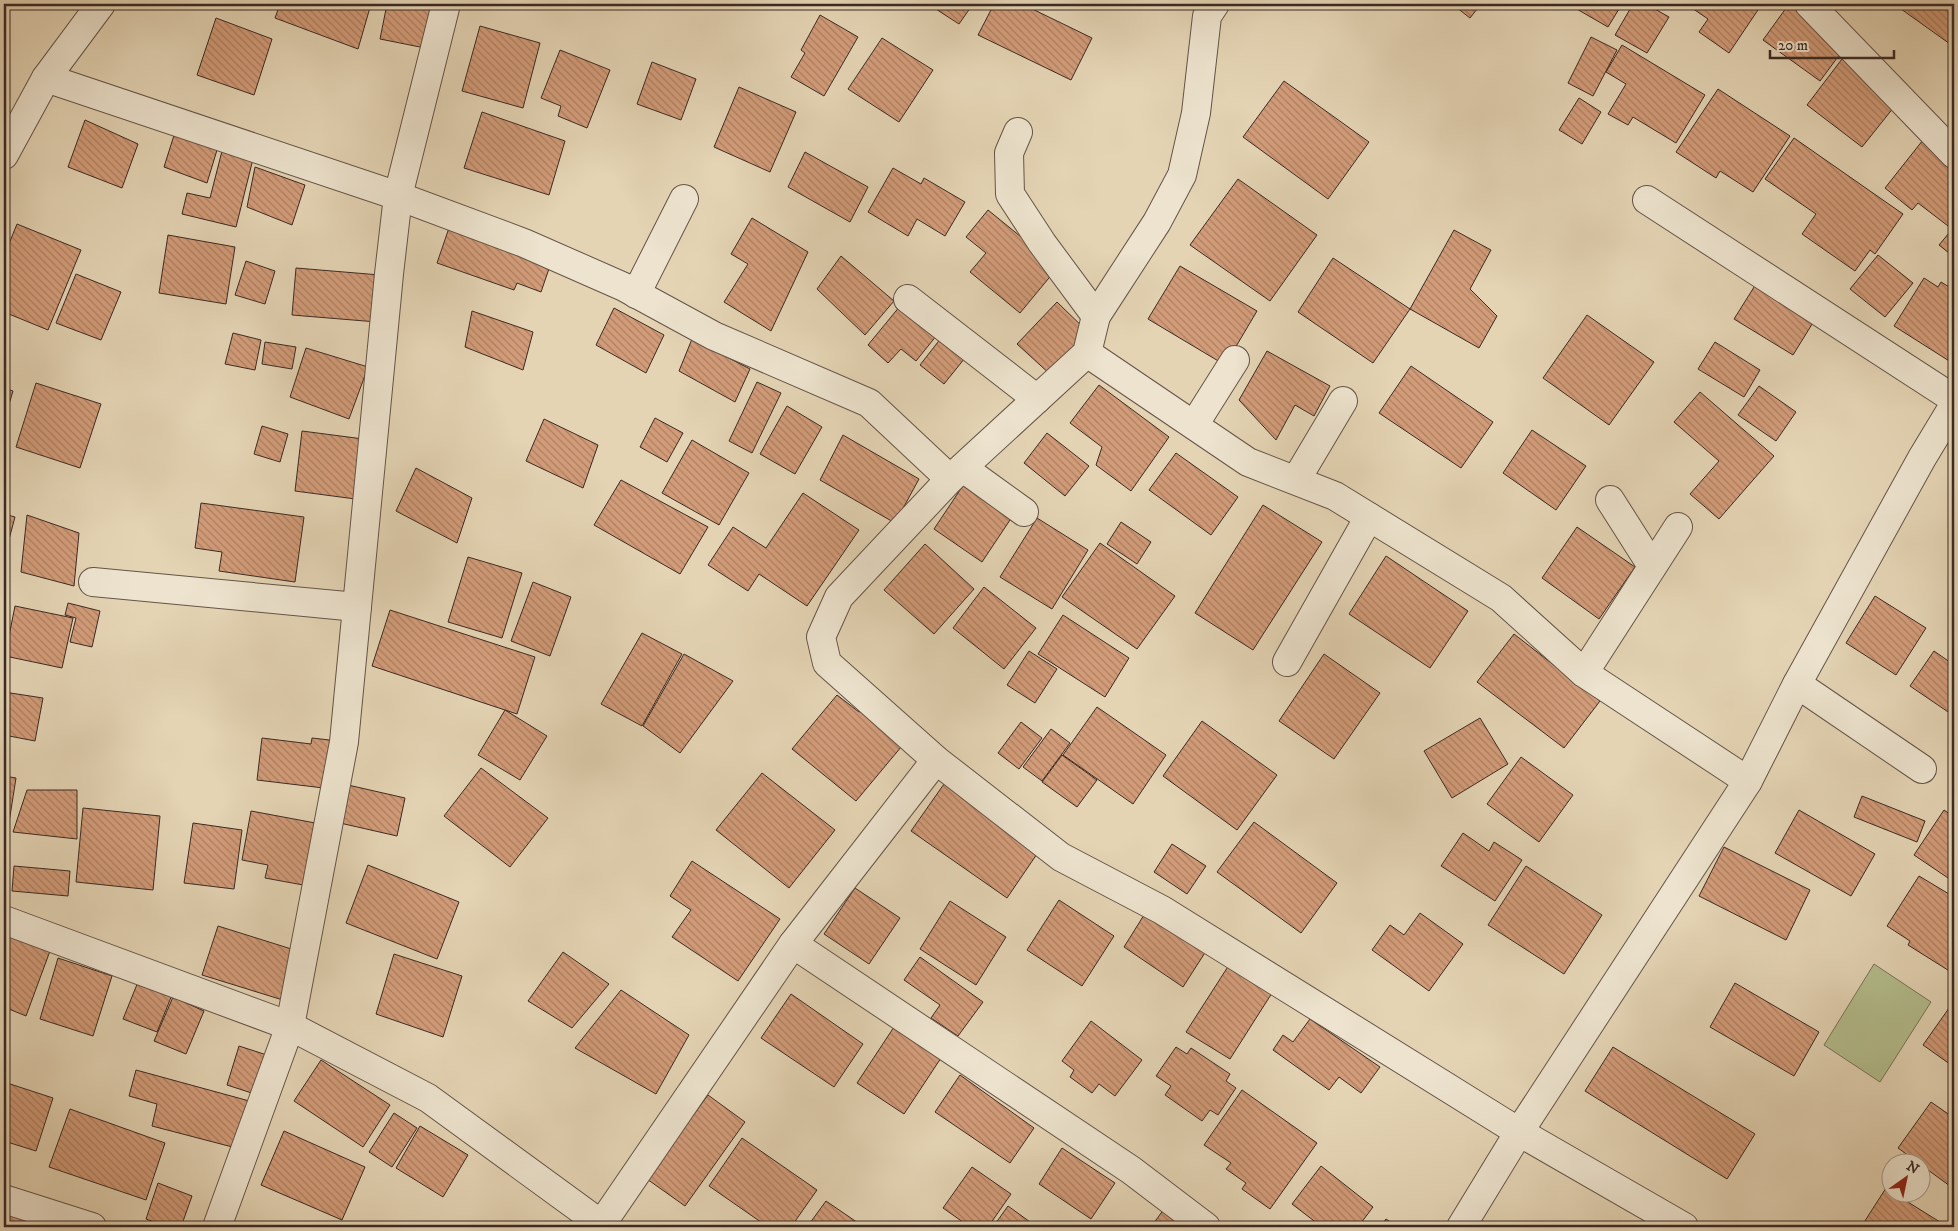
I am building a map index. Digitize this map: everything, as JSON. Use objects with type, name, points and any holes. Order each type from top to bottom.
[{"type":"street","points":[[4,155],[46,78],[101,4]]},
{"type":"street","points":[[218,1227],[290,1026],[344,742],[398,196],[446,4]]},
{"type":"street","points":[[1215,4],[1207,16],[1196,113],[1182,174],[1157,222],[1096,316],[1087,353],[956,473],[839,597],[821,637],[827,662],[936,760],[1061,857],[1162,910],[1519,1132],[1684,1227]]},
{"type":"street","points":[[1809,4],[1954,154]]},
{"type":"street","points":[[46,78],[398,196],[524,243],[636,294],[714,336],[868,403],[956,473],[1024,512]]},
{"type":"street","points":[[1018,132],[1008,153],[1010,194],[1042,243],[1096,316]]},
{"type":"street","points":[[636,294],[684,199]]},
{"type":"street","points":[[1647,200],[1954,400]]},
{"type":"street","points":[[908,299],[1037,399]]},
{"type":"street","points":[[1087,353],[1248,462],[1335,496],[1501,598],[1584,673],[1748,781]]},
{"type":"street","points":[[1194,425],[1235,360]]},
{"type":"street","points":[[1296,480],[1343,402]]},
{"type":"street","points":[[1461,1227],[1519,1132],[1748,781],[1797,684],[1917,466],[1954,405]]},
{"type":"street","points":[[1610,500],[1652,566]]},
{"type":"street","points":[[1287,662],[1369,517]]},
{"type":"street","points":[[1584,673],[1678,527]]},
{"type":"street","points":[[92,582],[357,606]]},
{"type":"street","points":[[1797,684],[1922,768]]},
{"type":"street","points":[[4,920],[290,1026],[428,1098],[603,1226],[794,944],[936,760]]},
{"type":"street","points":[[794,944],[1131,1170],[1206,1227]]},
{"type":"street","points":[[4,1199],[92,1227]]},
{"type":"green space","points":[[1874,964],[1931,1002],[1880,1082],[1824,1045]]},
{"type":"building","points":[[280,4],[371,4],[358,49],[275,18]]},
{"type":"building","points":[[387,4],[438,4],[430,49],[380,39]]},
{"type":"building","points":[[928,4],[973,4],[959,24]]},
{"type":"building","points":[[994,4],[1022,4],[1092,38],[1071,80],[978,35]]},
{"type":"building","points":[[1452,4],[1481,4],[1470,18]]},
{"type":"building","points":[[1568,4],[1622,4],[1608,27]]},
{"type":"building","points":[[1633,4],[1646,4],[1669,17],[1647,53],[1615,35]]},
{"type":"building","points":[[1686,4],[1762,4],[1729,53],[1699,32],[1708,19]]},
{"type":"building","points":[[1789,4],[1846,46],[1820,81],[1763,40]]},
{"type":"building","points":[[1894,4],[1954,4],[1954,38],[1950,44]]},
{"type":"building","points":[[820,15],[858,37],[824,96],[791,77],[805,53],[801,50]]},
{"type":"building","points":[[216,18],[272,39],[254,95],[197,75]]},
{"type":"building","points":[[480,26],[540,43],[523,108],[462,91]]},
{"type":"building","points":[[1591,37],[1617,50],[1593,96],[1568,83]]},
{"type":"building","points":[[882,38],[933,70],[899,122],[848,89]]},
{"type":"building","points":[[1622,45],[1705,95],[1676,143],[1633,117],[1628,125],[1608,114],[1626,84],[1606,72]]},
{"type":"building","points":[[560,50],[610,70],[587,128],[558,116],[561,106],[541,98]]},
{"type":"building","points":[[1842,59],[1898,102],[1862,147],[1807,105]]},
{"type":"building","points":[[652,62],[696,79],[681,120],[637,104]]},
{"type":"building","points":[[1284,81],[1369,142],[1328,199],[1243,137]]},
{"type":"building","points":[[739,87],[796,112],[770,172],[714,147]]},
{"type":"building","points":[[1718,89],[1790,136],[1753,192],[1720,171],[1716,178],[1676,152]]},
{"type":"building","points":[[1579,98],[1601,112],[1582,144],[1559,130]]},
{"type":"building","points":[[482,112],[565,141],[549,195],[464,168]]},
{"type":"building","points":[[85,120],[138,144],[122,188],[68,167]]},
{"type":"building","points":[[175,132],[217,150],[207,183],[164,167]]},
{"type":"building","points":[[1794,138],[1903,214],[1875,254],[1870,250],[1855,271],[1802,234],[1816,214],[1765,179]]},
{"type":"building","points":[[1923,140],[1954,165],[1954,226],[1952,229],[1918,203],[1912,210],[1885,188]]},
{"type":"building","points":[[222,151],[253,159],[236,227],[182,214],[187,193],[210,198]]},
{"type":"building","points":[[805,152],[868,187],[850,222],[788,187]]},
{"type":"building","points":[[255,167],[305,185],[292,225],[247,207]]},
{"type":"building","points":[[893,168],[921,184],[924,178],[965,202],[945,236],[917,219],[908,236],[868,212]]},
{"type":"building","points":[[1238,179],[1317,235],[1270,301],[1190,245]]},
{"type":"building","points":[[988,210],[1058,267],[1020,313],[970,272],[986,253],[966,237]]},
{"type":"building","points":[[752,218],[808,252],[771,331],[724,302],[748,264],[731,254]]},
{"type":"building","points":[[451,222],[553,257],[541,292],[517,283],[514,290],[437,263]]},
{"type":"building","points":[[17,224],[81,250],[48,330],[4,312],[4,256]]},
{"type":"building","points":[[1954,227],[1954,257],[1939,245]]},
{"type":"building","points":[[1454,230],[1491,250],[1470,289],[1497,316],[1479,348],[1410,309]]},
{"type":"building","points":[[168,235],[235,247],[226,304],[159,293]]},
{"type":"building","points":[[1878,255],[1913,283],[1885,317],[1850,289]]},
{"type":"building","points":[[841,256],[894,301],[865,335],[817,289]]},
{"type":"building","points":[[1333,258],[1410,309],[1373,363],[1298,312]]},
{"type":"building","points":[[246,261],[275,271],[265,304],[235,295]]},
{"type":"building","points":[[1180,266],[1257,311],[1225,365],[1148,319]]},
{"type":"building","points":[[296,268],[380,275],[377,322],[292,315]]},
{"type":"building","points":[[76,274],[121,292],[101,340],[56,323]]},
{"type":"building","points":[[1924,278],[1938,287],[1941,282],[1954,290],[1954,364],[1894,326]]},
{"type":"building","points":[[1756,284],[1814,321],[1793,355],[1734,319]]},
{"type":"building","points":[[905,300],[941,330],[916,361],[901,349],[888,363],[868,345]]},
{"type":"building","points":[[1057,302],[1091,335],[1051,375],[1017,344]]},
{"type":"building","points":[[614,308],[664,335],[646,373],[596,345]]},
{"type":"building","points":[[472,311],[533,332],[523,370],[465,347]]},
{"type":"building","points":[[1587,315],[1654,362],[1609,425],[1543,378]]},
{"type":"building","points":[[233,333],[261,340],[255,370],[225,364]]},
{"type":"building","points":[[945,333],[969,353],[944,384],[920,365]]},
{"type":"building","points":[[692,339],[750,369],[735,402],[679,371]]},
{"type":"building","points":[[265,342],[296,347],[292,369],[262,364]]},
{"type":"building","points":[[1715,342],[1760,370],[1744,397],[1698,369]]},
{"type":"building","points":[[306,348],[368,367],[349,419],[290,397]]},
{"type":"building","points":[[1267,351],[1330,386],[1314,416],[1295,405],[1276,440],[1239,400]]},
{"type":"building","points":[[1411,366],[1493,422],[1461,468],[1379,413]]},
{"type":"building","points":[[757,382],[781,393],[752,453],[729,441]]},
{"type":"building","points":[[36,383],[101,404],[80,468],[16,447]]},
{"type":"building","points":[[1099,385],[1169,437],[1131,491],[1096,465],[1102,447],[1070,423]]},
{"type":"building","points":[[1759,386],[1796,412],[1776,441],[1738,415]]},
{"type":"building","points":[[4,388],[13,391],[4,421]]},
{"type":"building","points":[[1700,392],[1774,456],[1719,519],[1690,494],[1719,461],[1674,422]]},
{"type":"building","points":[[787,406],[822,427],[795,474],[760,454]]},
{"type":"building","points":[[655,418],[683,433],[667,462],[640,447]]},
{"type":"building","points":[[544,419],[598,445],[583,488],[526,461]]},
{"type":"building","points":[[262,426],[288,434],[280,462],[254,454]]},
{"type":"building","points":[[1532,430],[1586,466],[1556,510],[1503,473]]},
{"type":"building","points":[[302,431],[371,440],[363,500],[295,491]]},
{"type":"building","points":[[1047,433],[1089,466],[1065,496],[1024,463]]},
{"type":"building","points":[[843,435],[919,479],[895,523],[820,480]]},
{"type":"building","points":[[692,440],[749,473],[719,525],[662,493]]},
{"type":"building","points":[[1176,453],[1238,497],[1211,535],[1149,490]]},
{"type":"building","points":[[416,468],[472,498],[457,543],[396,511]]},
{"type":"building","points":[[621,480],[708,527],[680,574],[594,525]]},
{"type":"building","points":[[966,481],[1014,514],[982,562],[934,529]]},
{"type":"building","points":[[803,493],[859,530],[807,606],[759,574],[748,591],[708,565],[733,527],[766,548]]},
{"type":"building","points":[[201,503],[304,517],[295,582],[219,571],[222,552],[195,548]]},
{"type":"building","points":[[1263,505],[1322,542],[1253,650],[1195,613]]},
{"type":"building","points":[[4,514],[15,517],[4,558]]},
{"type":"building","points":[[27,515],[79,533],[74,586],[21,572]]},
{"type":"building","points":[[1037,518],[1088,550],[1052,609],[1000,577]]},
{"type":"building","points":[[1121,522],[1151,542],[1137,564],[1107,544]]},
{"type":"building","points":[[1577,527],[1635,567],[1599,619],[1542,578]]},
{"type":"building","points":[[1100,543],[1175,596],[1137,649],[1062,597]]},
{"type":"building","points":[[925,544],[974,589],[934,634],[884,590]]},
{"type":"building","points":[[1386,556],[1468,611],[1430,668],[1349,614]]},
{"type":"building","points":[[468,557],[522,573],[502,638],[448,622]]},
{"type":"building","points":[[533,582],[571,597],[550,656],[511,641]]},
{"type":"building","points":[[984,587],[1036,628],[1004,669],[953,628]]},
{"type":"building","points":[[1875,596],[1926,628],[1896,675],[1846,643]]},
{"type":"building","points":[[68,603],[100,611],[92,647],[70,642],[76,618],[65,615]]},
{"type":"building","points":[[15,606],[73,618],[62,668],[5,656]]},
{"type":"building","points":[[390,610],[535,657],[517,714],[372,666]]},
{"type":"building","points":[[1063,615],[1129,658],[1105,697],[1038,654]]},
{"type":"building","points":[[642,633],[682,654],[642,726],[601,704]]},
{"type":"building","points":[[1514,634],[1600,701],[1564,748],[1477,682]]},
{"type":"building","points":[[1029,651],[1057,669],[1035,703],[1007,685]]},
{"type":"building","points":[[1934,651],[1954,665],[1954,716],[1910,686]]},
{"type":"building","points":[[684,654],[733,681],[680,753],[643,726]]},
{"type":"building","points":[[1324,654],[1380,693],[1334,759],[1279,721]]},
{"type":"building","points":[[4,692],[43,698],[35,741],[4,735]]},
{"type":"building","points":[[837,695],[859,712],[868,708],[907,740],[856,801],[792,749]]},
{"type":"building","points":[[1097,707],[1166,755],[1133,804],[1063,755]]},
{"type":"building","points":[[505,710],[547,736],[520,780],[478,755]]},
{"type":"building","points":[[1480,718],[1508,764],[1452,798],[1424,751]]},
{"type":"building","points":[[1202,721],[1277,775],[1237,830],[1163,776]]},
{"type":"building","points":[[1021,722],[1042,738],[1019,769],[998,753]]},
{"type":"building","points":[[1051,729],[1070,743],[1042,781],[1023,767]]},
{"type":"building","points":[[262,738],[311,744],[312,738],[338,741],[332,789],[257,780]]},
{"type":"building","points":[[1062,755],[1097,780],[1077,807],[1042,782]]},
{"type":"building","points":[[1521,757],[1573,795],[1539,842],[1487,804]]},
{"type":"building","points":[[481,768],[548,818],[510,867],[444,816]]},
{"type":"building","points":[[762,773],[835,830],[789,888],[716,830]]},
{"type":"building","points":[[4,776],[16,778],[5,848],[4,847]]},
{"type":"building","points":[[944,784],[1039,851],[1007,898],[911,831]]},
{"type":"building","points":[[348,785],[405,798],[397,836],[340,823]]},
{"type":"building","points":[[27,790],[77,790],[77,839],[13,832]]},
{"type":"building","points":[[1862,796],[1925,821],[1917,842],[1854,817]]},
{"type":"building","points":[[83,808],[160,816],[153,890],[76,882]]},
{"type":"building","points":[[1799,810],[1875,854],[1851,896],[1775,853]]},
{"type":"building","points":[[1944,810],[1954,817],[1954,882],[1914,855]]},
{"type":"building","points":[[251,811],[326,825],[314,887],[265,878],[268,865],[242,860]]},
{"type":"building","points":[[1254,822],[1337,883],[1301,933],[1217,872]]},
{"type":"building","points":[[193,823],[242,830],[234,889],[184,883]]},
{"type":"building","points":[[1463,833],[1489,851],[1494,842],[1522,860],[1495,901],[1441,866]]},
{"type":"building","points":[[1172,844],[1206,866],[1187,894],[1154,872]]},
{"type":"building","points":[[1724,847],[1810,890],[1786,940],[1699,896]]},
{"type":"building","points":[[692,861],[780,919],[738,981],[672,937],[691,910],[670,896]]},
{"type":"building","points":[[368,865],[459,902],[437,959],[346,923]]},
{"type":"building","points":[[14,866],[70,871],[68,896],[12,891]]},
{"type":"building","points":[[1526,866],[1602,915],[1564,974],[1488,925]]},
{"type":"building","points":[[1919,876],[1954,897],[1954,968],[1951,972],[1908,945],[1910,941],[1887,926]]},
{"type":"building","points":[[855,888],[900,918],[869,964],[824,934]]},
{"type":"building","points":[[1059,900],[1114,936],[1082,986],[1027,950]]},
{"type":"building","points":[[950,901],[1006,937],[976,985],[920,949]]},
{"type":"building","points":[[1420,913],[1463,944],[1429,991],[1372,950],[1390,925],[1404,935]]},
{"type":"building","points":[[1144,915],[1155,922],[1159,916],[1208,948],[1183,987],[1124,947]]},
{"type":"building","points":[[218,926],[301,952],[286,1001],[202,975]]},
{"type":"building","points":[[4,934],[50,951],[26,1016],[4,1007]]},
{"type":"building","points":[[563,952],[609,984],[572,1028],[528,1001]]},
{"type":"building","points":[[394,954],[462,976],[443,1037],[376,1014]]},
{"type":"building","points":[[920,957],[983,1002],[958,1036],[931,1018],[940,1005],[904,980]]},
{"type":"building","points":[[58,958],[112,976],[93,1036],[40,1019]]},
{"type":"building","points":[[1229,965],[1272,993],[1230,1059],[1186,1032]]},
{"type":"building","points":[[140,977],[174,990],[157,1032],[123,1019]]},
{"type":"building","points":[[1735,983],[1819,1032],[1794,1076],[1710,1027]]},
{"type":"building","points":[[621,990],[689,1035],[656,1094],[575,1048]]},
{"type":"building","points":[[791,994],[863,1044],[834,1087],[761,1038]]},
{"type":"building","points":[[173,997],[204,1011],[186,1054],[154,1041]]},
{"type":"building","points":[[1954,1001],[1954,1067],[1923,1045]]},
{"type":"building","points":[[1310,1019],[1380,1067],[1361,1093],[1339,1077],[1329,1090],[1273,1050],[1283,1035],[1293,1042]]},
{"type":"building","points":[[1091,1021],[1142,1060],[1115,1096],[1099,1084],[1092,1093],[1070,1077],[1074,1070],[1062,1061]]},
{"type":"building","points":[[894,1027],[941,1058],[904,1114],[857,1083]]},
{"type":"building","points":[[239,1046],[273,1057],[261,1096],[227,1085]]},
{"type":"building","points":[[1176,1047],[1187,1054],[1191,1048],[1230,1074],[1226,1081],[1236,1088],[1218,1115],[1210,1110],[1202,1121],[1165,1095],[1171,1086],[1156,1076]]},
{"type":"building","points":[[1613,1047],[1755,1134],[1727,1179],[1585,1091]]},
{"type":"building","points":[[321,1060],[390,1105],[363,1147],[294,1101]]},
{"type":"building","points":[[136,1070],[253,1102],[240,1149],[152,1126],[157,1104],[129,1096]]},
{"type":"building","points":[[960,1075],[1034,1128],[1010,1163],[935,1112]]},
{"type":"building","points":[[4,1082],[53,1098],[36,1151],[4,1141]]},
{"type":"building","points":[[1242,1090],[1317,1143],[1270,1209],[1242,1189],[1246,1183],[1226,1169],[1231,1163],[1204,1145]]},
{"type":"building","points":[[708,1095],[745,1122],[685,1206],[647,1179]]},
{"type":"building","points":[[1931,1102],[1954,1118],[1954,1189],[1930,1171],[1930,1154],[1906,1154],[1898,1148]]},
{"type":"building","points":[[70,1109],[165,1143],[146,1200],[49,1167]]},
{"type":"building","points":[[394,1113],[417,1128],[392,1167],[369,1152]]},
{"type":"building","points":[[420,1126],[468,1155],[443,1197],[396,1168]]},
{"type":"building","points":[[284,1131],[365,1167],[342,1220],[261,1185]]},
{"type":"building","points":[[742,1138],[817,1190],[791,1227],[768,1227],[709,1186]]},
{"type":"building","points":[[1062,1148],[1115,1183],[1091,1219],[1039,1184]]},
{"type":"building","points":[[1321,1166],[1373,1207],[1358,1227],[1322,1227],[1292,1204]]},
{"type":"building","points":[[972,1167],[1011,1194],[988,1227],[970,1227],[943,1208]]},
{"type":"building","points":[[158,1183],[192,1196],[181,1227],[169,1227],[146,1219]]},
{"type":"building","points":[[1880,1197],[1880,1204],[1911,1204],[1948,1227],[1861,1227]]},
{"type":"building","points":[[826,1201],[864,1227],[807,1227]]},
{"type":"building","points":[[1169,1202],[1205,1227],[1151,1227]]},
{"type":"building","points":[[1008,1206],[1037,1227],[993,1227]]},
{"type":"building","points":[[4,1209],[72,1227],[4,1227]]},
{"type":"building","points":[[1386,1219],[1398,1227],[1380,1227]]}]
